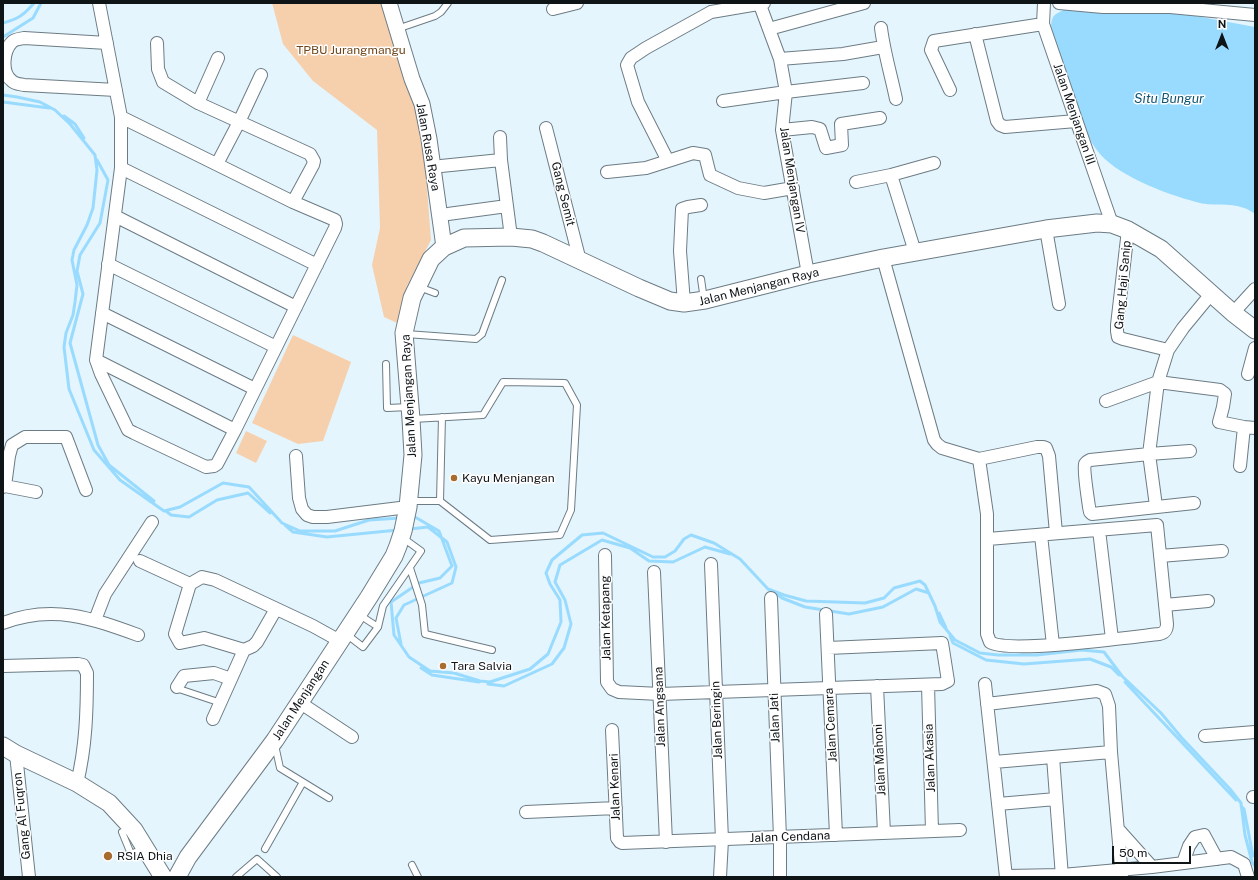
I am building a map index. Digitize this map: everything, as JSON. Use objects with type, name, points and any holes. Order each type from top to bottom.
[{"type":"main road","name":"Jalan Menjangan Raya","points":[[408,507],[413,455],[404,333],[412,298],[431,259],[444,247],[464,238],[511,237],[532,239],[652,293],[670,300],[684,303],[704,300],[808,274],[915,252],[1046,229],[1097,223],[1112,224],[1128,230],[1161,249],[1233,313],[1255,330]]},
{"type":"main road","name":"Jalan Menjangan","points":[[177,877],[188,857],[261,760],[358,614],[377,602],[402,534],[408,507]]},
{"type":"main road","points":[[10,750],[77,783],[109,803],[134,830],[163,877]]},
{"type":"street","points":[[99,3],[121,116],[121,168],[96,360],[125,425],[134,433],[206,467],[210,467],[217,464],[236,430],[335,228],[336,221],[293,202],[121,116]]},
{"type":"street","name":"Jalan Rusa Raya","points":[[389,3],[412,78],[422,104],[429,139],[444,247]]},
{"type":"street","points":[[553,9],[577,3]]},
{"type":"street","points":[[769,29],[864,3]]},
{"type":"street","name":"Jalan Menjangan III","points":[[1044,3],[1043,24],[1112,224]]},
{"type":"street","points":[[1059,3],[1103,7],[1171,5],[1255,15]]},
{"type":"street","name":"Jalan Menjangan IV","points":[[668,161],[638,102],[627,65],[631,58],[709,8],[762,4],[780,59],[786,92],[782,130],[808,274]]},
{"type":"street","points":[[950,90],[931,50],[934,41],[1043,24]]},
{"type":"street","points":[[881,28],[883,47],[891,72],[896,99]]},
{"type":"street","points":[[975,34],[997,121],[1000,125],[1005,127],[1076,121]]},
{"type":"street","points":[[107,43],[24,38],[16,40],[11,43],[6,52],[6,74],[10,80],[24,85],[116,90]]},
{"type":"street","points":[[157,43],[158,69],[163,82],[198,102],[310,154],[314,161],[313,165],[293,202]]},
{"type":"street","points":[[780,59],[843,54],[883,47]]},
{"type":"street","points":[[198,102],[218,58]]},
{"type":"street","points":[[217,164],[261,75]]},
{"type":"street","points":[[723,102],[786,92],[863,83]]},
{"type":"street","points":[[782,130],[812,127],[820,129],[826,148],[842,144],[841,124],[880,118]]},
{"type":"street","name":"Gang Semit","points":[[546,128],[580,261]]},
{"type":"street","points":[[500,137],[501,160],[511,237]]},
{"type":"street","points":[[607,172],[646,168],[693,153],[705,155],[710,175],[738,188],[764,192],[793,188]]},
{"type":"street","points":[[442,166],[501,160]]},
{"type":"street","points":[[856,182],[891,175],[934,163]]},
{"type":"street","points":[[121,168],[317,265]]},
{"type":"street","points":[[891,175],[915,252]]},
{"type":"street","points":[[684,303],[680,251],[682,210],[688,207],[701,205]]},
{"type":"street","points":[[448,214],[507,206]]},
{"type":"street","points":[[115,216],[296,307]]},
{"type":"street","points":[[1046,229],[1059,304]]},
{"type":"street","name":"Gang Haji Sanip","points":[[1128,230],[1117,325],[1118,337],[1168,350]]},
{"type":"street","points":[[883,258],[934,440],[942,448],[979,459],[1037,447],[1046,448],[1049,456],[1056,533]]},
{"type":"street","points":[[108,264],[276,347]]},
{"type":"street","points":[[1233,313],[1255,289]]},
{"type":"street","points":[[1156,506],[1149,454],[1158,382],[1168,350],[1183,328],[1211,294]]},
{"type":"street","points":[[102,313],[255,389]]},
{"type":"street","points":[[1248,374],[1255,348]]},
{"type":"street","points":[[96,360],[236,430]]},
{"type":"street","points":[[1106,401],[1158,382],[1222,391],[1224,393],[1224,398],[1219,422],[1249,428],[1240,466]]},
{"type":"street","points":[[36,492],[4,486],[12,445],[25,437],[66,437],[86,490]]},
{"type":"street","points":[[1190,451],[1090,460],[1084,465],[1089,507],[1092,514],[1194,503]]},
{"type":"street","points":[[296,456],[299,498],[302,509],[307,515],[313,517],[327,517],[408,507]]},
{"type":"street","points":[[979,459],[986,507],[988,539],[987,634],[990,642],[999,646],[1053,645],[1159,634],[1164,632],[1166,629],[1167,624],[1157,525],[988,539]]},
{"type":"street","points":[[95,620],[105,594],[152,522]]},
{"type":"street","points":[[1099,530],[1112,639]]},
{"type":"street","points":[[1041,535],[1053,645]]},
{"type":"street","points":[[1160,556],[1222,551]]},
{"type":"street","name":"Jalan Ketapang","points":[[605,554],[607,682],[612,689],[619,692],[660,694]]},
{"type":"street","points":[[140,561],[190,584]]},
{"type":"street","name":"Jalan Beringin","points":[[711,564],[722,840],[720,877]]},
{"type":"street","name":"Jalan Angsana","points":[[654,572],[666,842]]},
{"type":"street","points":[[244,650],[204,638],[180,643],[175,634],[190,584],[202,577],[216,580],[276,610],[342,637]]},
{"type":"street","name":"Jalan Jati","points":[[771,598],[780,838],[780,877]]},
{"type":"street","points":[[1165,606],[1208,601]]},
{"type":"street","points":[[213,719],[244,650],[257,642],[276,610]]},
{"type":"street","points":[[3,623],[27,616],[62,614],[95,620],[138,634]]},
{"type":"street","name":"Jalan Cemara","points":[[826,614],[836,836]]},
{"type":"street","points":[[660,694],[928,685],[942,684],[948,681],[942,643],[828,648]]},
{"type":"street","points":[[3,666],[78,664],[83,665],[85,668],[87,673],[87,684],[85,728],[77,783]]},
{"type":"street","points":[[178,687],[184,676],[214,673],[231,679]]},
{"type":"street","points":[[985,684],[1006,876],[1062,876],[1122,873],[1152,867],[1231,857],[1244,864],[1248,877]]},
{"type":"street","name":"Jalan Akasia","points":[[928,685],[932,832]]},
{"type":"street","name":"Jalan Mahoni","points":[[877,686],[884,833]]},
{"type":"street","points":[[987,704],[1097,691],[1105,694],[1109,706],[1111,752],[1122,873]]},
{"type":"street","points":[[299,702],[352,737]]},
{"type":"street","name":"Jalan Kenari","points":[[612,730],[617,838],[620,842]]},
{"type":"street","points":[[1205,736],[1255,732]]},
{"type":"street","name":"Gang Al Fuqron","points":[[10,750],[29,877]]},
{"type":"street","points":[[994,762],[1111,752]]},
{"type":"street","points":[[1053,757],[1062,876]]},
{"type":"street","points":[[998,804],[1056,799]]},
{"type":"street","points":[[526,812],[616,808]]},
{"type":"street","points":[[1118,829],[1152,867]]},
{"type":"street","name":"Jalan Cendana","points":[[620,842],[780,838],[960,830]]},
{"type":"street","points":[[1183,863],[1189,846],[1195,837],[1204,835],[1217,859]]},
{"type":"lane","points":[[396,29],[435,16],[441,12],[448,3]]},
{"type":"lane","points":[[701,279],[704,300]]},
{"type":"lane","points":[[404,333],[476,339],[482,334],[502,280]]},
{"type":"lane","points":[[418,286],[435,293]]},
{"type":"lane","points":[[386,364],[387,408],[410,413],[442,417],[483,415],[503,382],[566,384],[577,405],[571,510],[560,535],[490,540],[440,501],[408,507]]},
{"type":"lane","points":[[440,501],[442,417]]},
{"type":"lane","points":[[342,637],[363,647],[378,627],[377,602],[410,568],[422,551],[402,534]]},
{"type":"lane","points":[[410,568],[422,605],[425,634],[492,650]]},
{"type":"lane","points":[[358,614],[378,627]]},
{"type":"lane","points":[[178,687],[179,690],[221,703]]},
{"type":"lane","points":[[274,740],[280,768],[329,798]]},
{"type":"lane","points":[[265,849],[303,782]]},
{"type":"lane","points":[[122,832],[131,854],[146,848]]},
{"type":"lane","points":[[236,877],[257,859],[278,877]]},
{"type":"lane","points":[[412,865],[418,877]]},
{"type":"green space","name":"TPBU Jurangmangu","points":[[272,3],[385,3],[411,81],[423,137],[431,240],[407,286],[397,323],[384,317],[372,265],[380,228],[377,130],[313,81],[283,44]]},
{"type":"green space","points":[[293,335],[351,362],[323,441],[298,444],[252,423]]},
{"type":"green space","points":[[246,431],[267,441],[256,463],[236,453]]},
{"type":"water","name":"Situ Bungur","points":[[1066,9],[1165,12],[1255,27],[1255,214],[1238,206],[1202,203],[1156,189],[1128,175],[1104,158],[1092,143],[1086,131],[1053,38],[1051,25],[1053,17],[1057,13]]},
{"type":"waterway","points":[[3,23],[20,16],[34,3]]},
{"type":"waterway","points":[[3,37],[33,18],[41,3]]},
{"type":"waterway","points":[[3,95],[40,102],[55,110],[70,124],[95,155],[97,170],[93,208],[87,225],[74,250],[72,260],[77,285],[73,315],[66,333],[64,347],[69,389],[94,450],[120,480],[164,511],[180,507],[223,483],[249,487],[282,523],[300,531],[335,531],[369,520],[400,518]]},
{"type":"waterway","points":[[3,102],[49,108]]},
{"type":"waterway","points":[[64,116],[75,124],[84,138]]},
{"type":"waterway","points":[[97,160],[108,180],[100,223],[80,255],[77,271],[83,294],[70,343],[98,445],[109,465],[154,501]]},
{"type":"waterway","points":[[166,511],[171,515],[189,517],[217,500],[248,493],[270,513]]},
{"type":"waterway","points":[[412,517],[415,517],[439,531],[452,566],[440,578],[419,583],[391,602],[394,635],[409,657],[430,671],[454,673],[480,681],[490,682],[530,669],[548,654],[561,622],[560,600],[550,584],[546,573],[552,560],[582,535],[603,533],[653,557],[665,557],[675,551],[684,539],[691,535],[714,543],[740,559],[768,589],[806,601],[865,603],[884,598],[894,588],[920,581],[925,585],[935,606],[940,622],[955,640],[980,653],[998,655],[1037,655],[1081,650],[1104,652],[1122,676],[1161,713],[1241,803],[1245,835],[1252,862],[1255,866]]},
{"type":"waterway","points":[[285,525],[293,532],[327,537],[398,530]]},
{"type":"waterway","points":[[401,644],[396,618],[404,605],[452,583],[456,567],[447,542],[428,527],[410,529]]},
{"type":"waterway","points":[[488,684],[504,686],[552,664],[564,648],[571,624],[565,600],[555,582],[560,565],[602,540],[630,548],[649,561],[673,562],[705,547],[730,554]]},
{"type":"waterway","points":[[777,594],[782,598],[805,607],[849,614],[883,607],[916,589],[929,593]]},
{"type":"waterway","points":[[939,613],[946,628]]},
{"type":"waterway","points":[[950,636],[953,643],[986,660],[1024,664],[1090,659],[1111,667],[1119,675]]},
{"type":"waterway","points":[[421,668],[432,675],[479,682]]},
{"type":"waterway","points":[[1125,682],[1236,800]]},
{"type":"waterway","points":[[1241,806],[1244,809],[1253,856]]},
{"type":"place","name":"Kayu Menjangan","points":[[454,478]]},
{"type":"place","name":"Tara Salvia","points":[[443,666]]},
{"type":"place","name":"RSIA Dhia","points":[[108,856]]}]
